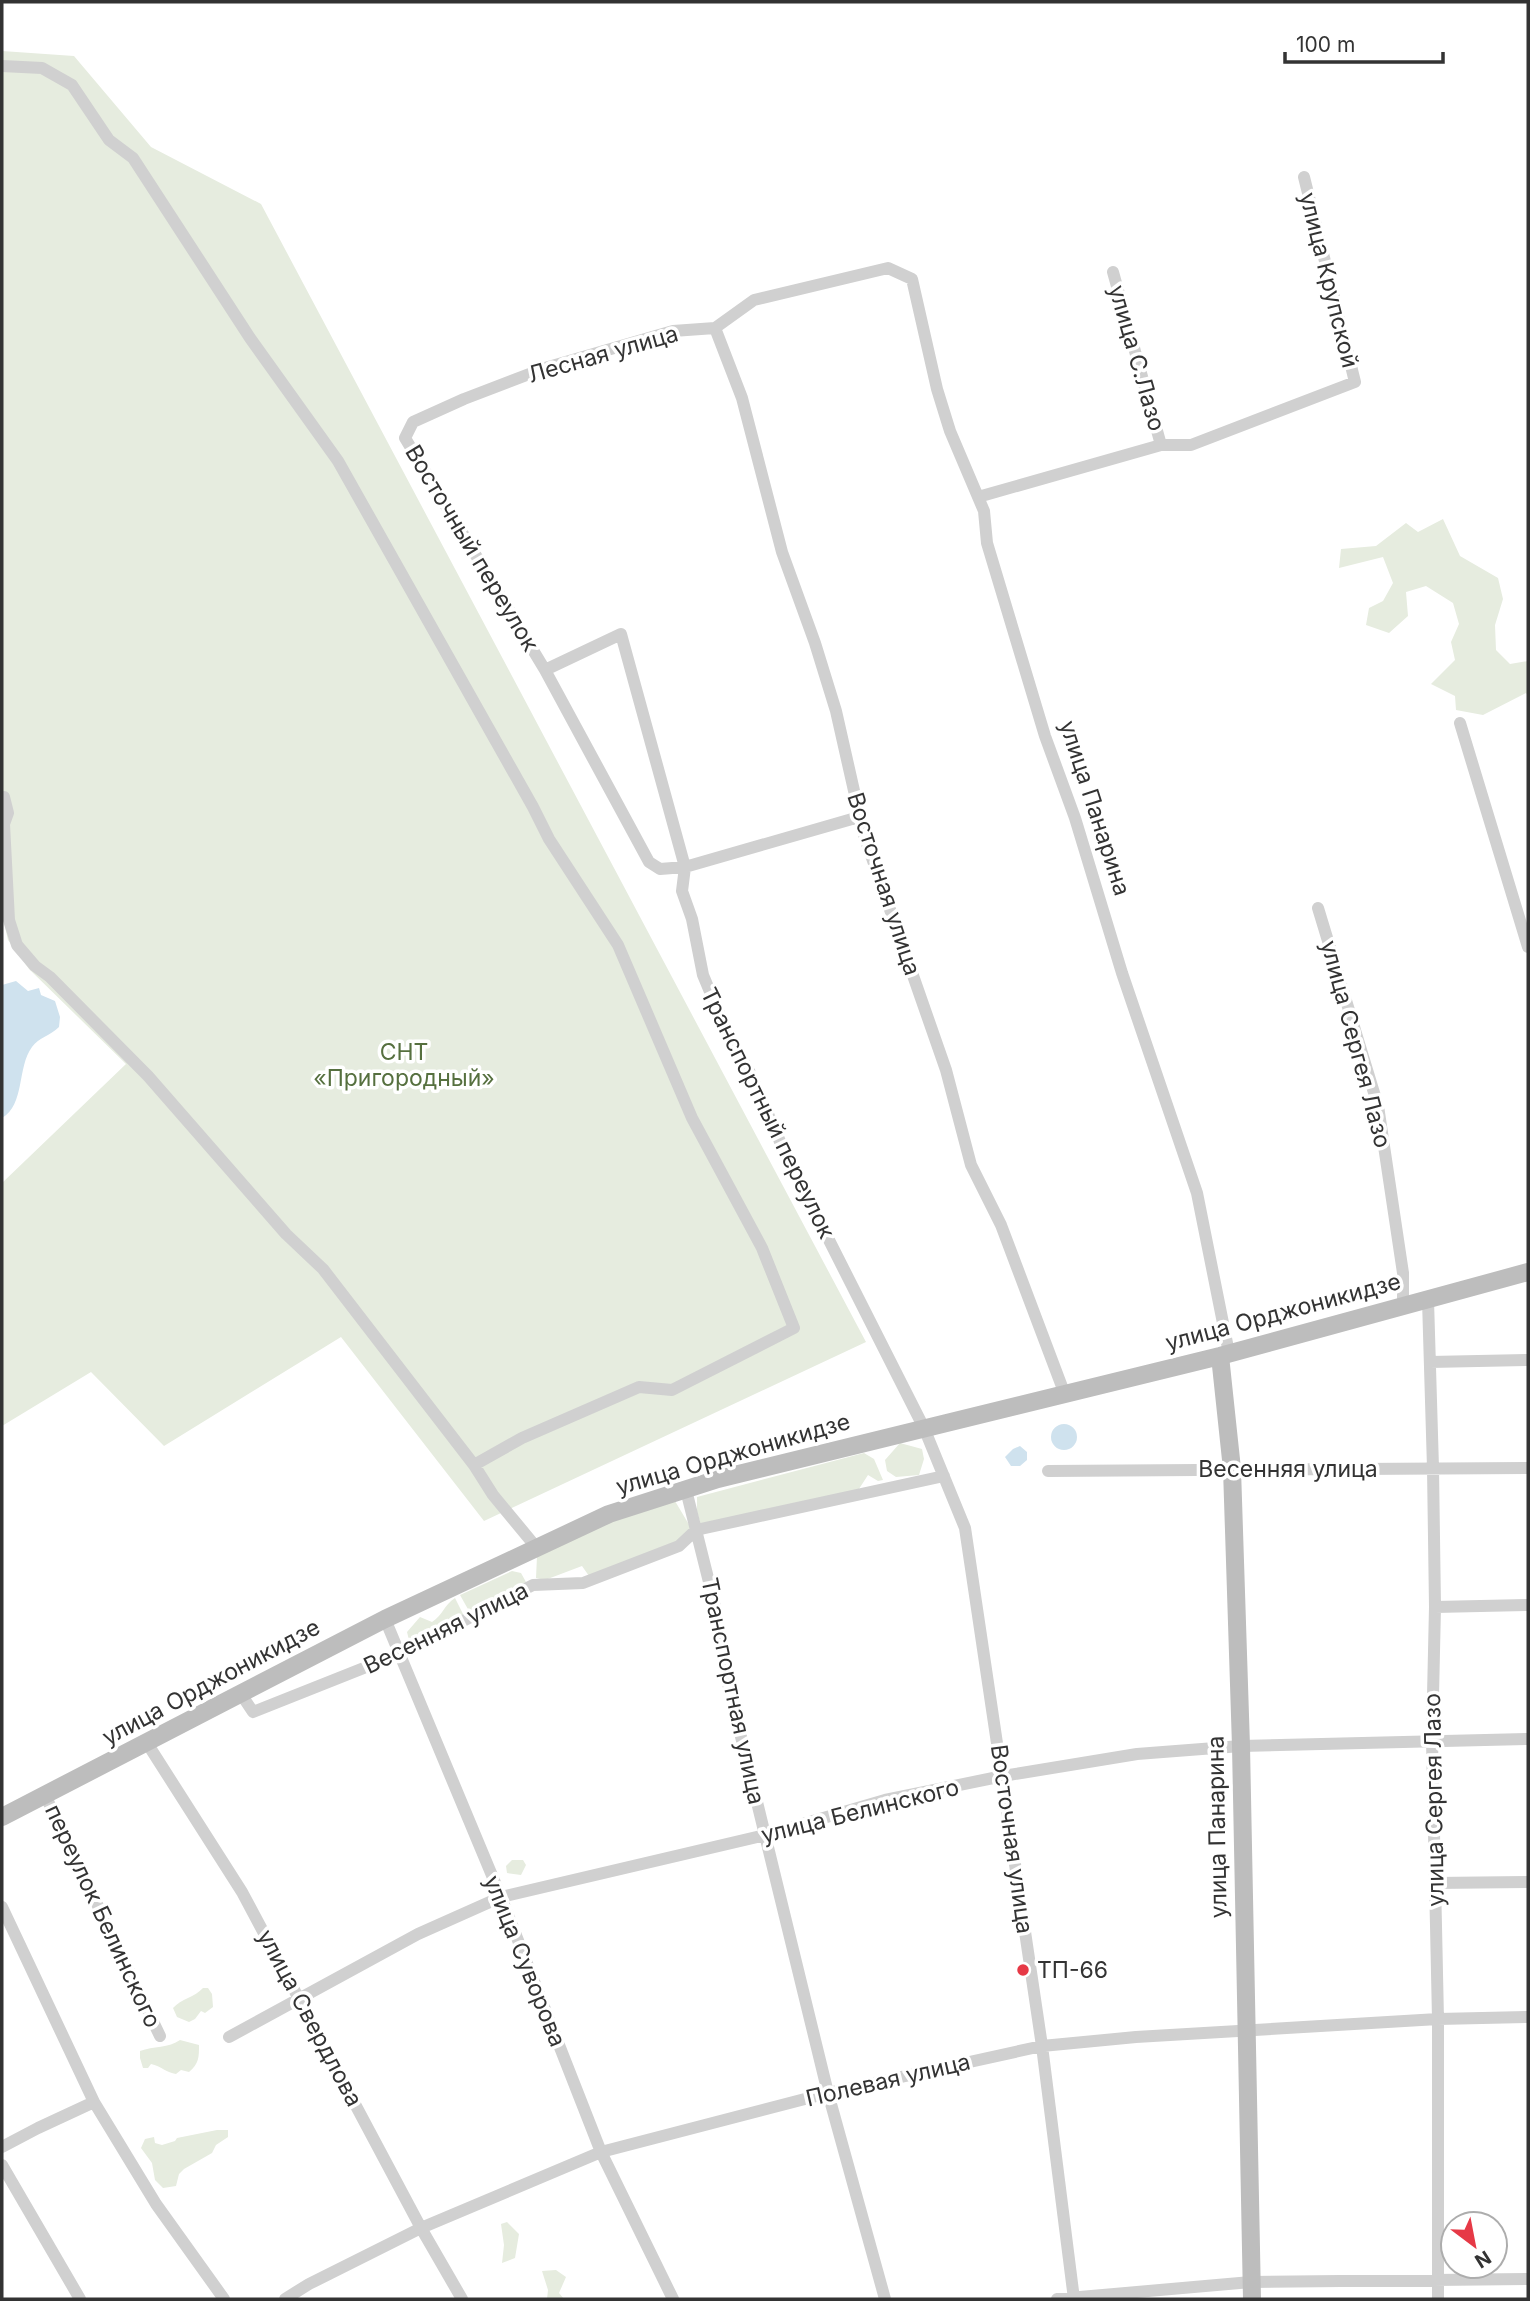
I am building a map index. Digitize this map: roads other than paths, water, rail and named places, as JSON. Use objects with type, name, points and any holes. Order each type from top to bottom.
[{"type":"main road","name":"улица Орджоникидзе","points":[[2,1817],[384,1619],[609,1514],[718,1479],[1225,1354],[1528,1272]]},
{"type":"main road","name":"улица Панарина","points":[[1225,1354],[1232,1469],[1241,1746],[1251,2290]]},
{"type":"street","points":[[2,66],[42,68],[72,85],[109,140],[133,158],[250,338],[338,461],[549,839],[618,945],[692,1118],[762,1248],[794,1328],[672,1390],[639,1387],[522,1438],[474,1465]]},
{"type":"street","name":"улица Крупской","points":[[1161,445],[1191,444],[1355,382],[1304,177]]},
{"type":"street","name":"Лесная улица","points":[[413,422],[545,368],[673,331],[715,327],[754,300],[888,268],[912,279]]},
{"type":"street","name":"улица С.Лазо","points":[[1113,272],[1161,445]]},
{"type":"street","name":"улица Панарина","points":[[912,279],[937,389],[950,431],[984,511],[987,543],[1045,736],[1075,818],[1122,973],[1197,1194],[1225,1354]]},
{"type":"street","name":"Восточная улица","points":[[715,327],[742,398],[782,552],[836,711],[859,817],[946,1070],[971,1166],[1001,1225],[1064,1392]]},
{"type":"street","name":"Восточный переулок","points":[[413,422],[405,438],[545,670],[621,634],[685,867]]},
{"type":"street","points":[[978,497],[1161,445]]},
{"type":"street","points":[[545,670],[649,862],[660,869],[685,867],[859,817]]},
{"type":"street","points":[[1460,723],[1528,947]]},
{"type":"street","points":[[4,797],[8,813],[4,824],[9,920],[17,945],[35,966],[50,977],[148,1076],[286,1234],[323,1269],[536,1547]]},
{"type":"street","name":"Транспортный переулок","points":[[685,867],[682,891],[692,919],[703,975],[721,1019],[750,1073],[785,1153],[924,1427]]},
{"type":"street","name":"улица Сергея Лазо","points":[[1318,908],[1378,1106],[1403,1273],[1403,1306]]},
{"type":"street","name":"улица Сергея Лазо","points":[[1427,1300],[1433,1468],[1432,1740],[1438,2019],[1438,2299]]},
{"type":"street","points":[[1430,1362],[1528,1360]]},
{"type":"street","name":"Восточная улица","points":[[924,1427],[965,1528],[1042,2046],[1074,2298]]},
{"type":"street","name":"Весенняя улица","points":[[1048,1471],[1528,1468]]},
{"type":"street","name":"Весенняя улица","points":[[241,1694],[253,1712],[399,1654],[533,1585],[583,1583],[679,1546],[696,1530],[944,1476]]},
{"type":"street","name":"Транспортная улица","points":[[686,1490],[714,1602],[724,1667],[828,2093],[886,2299]]},
{"type":"street","points":[[1434,1607],[1528,1605]]},
{"type":"street","name":"улица Суворова","points":[[384,1619],[501,1897],[601,2152],[673,2299]]},
{"type":"street","name":"улица Белинского","points":[[229,2037],[418,1934],[501,1897],[765,1835],[885,1800],[1003,1776],[1137,1754],[1241,1746],[1528,1739]]},
{"type":"street","name":"улица Свердлова","points":[[148,1743],[242,1892],[421,2228],[462,2299]]},
{"type":"street","name":"переулок Белинского","points":[[46,1795],[160,2036]]},
{"type":"street","points":[[1435,1884],[1528,1882]]},
{"type":"street","points":[[2,1908],[94,2102],[156,2204],[224,2299]]},
{"type":"street","name":"Полевая улица","points":[[285,2299],[309,2284],[421,2228],[601,2152],[828,2093],[1042,2046],[1438,2019],[1528,2017]]},
{"type":"street","points":[[2,2147],[94,2102]]},
{"type":"street","points":[[2,2165],[80,2299]]},
{"type":"street","points":[[1057,2299],[1438,2280],[1528,2279]]},
{"type":"water","points":[[16,981],[28,991],[39,988],[41,995],[55,1001],[60,1017],[59,1027],[32,1047],[24,1065],[18,1095],[9,1112],[2,1118],[2,985]]},
{"type":"water","points":[[1064,1424],[1073,1428],[1077,1437],[1073,1446],[1064,1450],[1055,1446],[1051,1437],[1055,1428]]},
{"type":"water","points":[[1020,1446],[1027,1452],[1027,1460],[1020,1466],[1011,1466],[1005,1457]]},
{"type":"place","name":"ТП-66","points":[[1023,1970]]},
{"type":"park label","name":"СНТ «Пригородный»","points":[[404,1065]]}]
